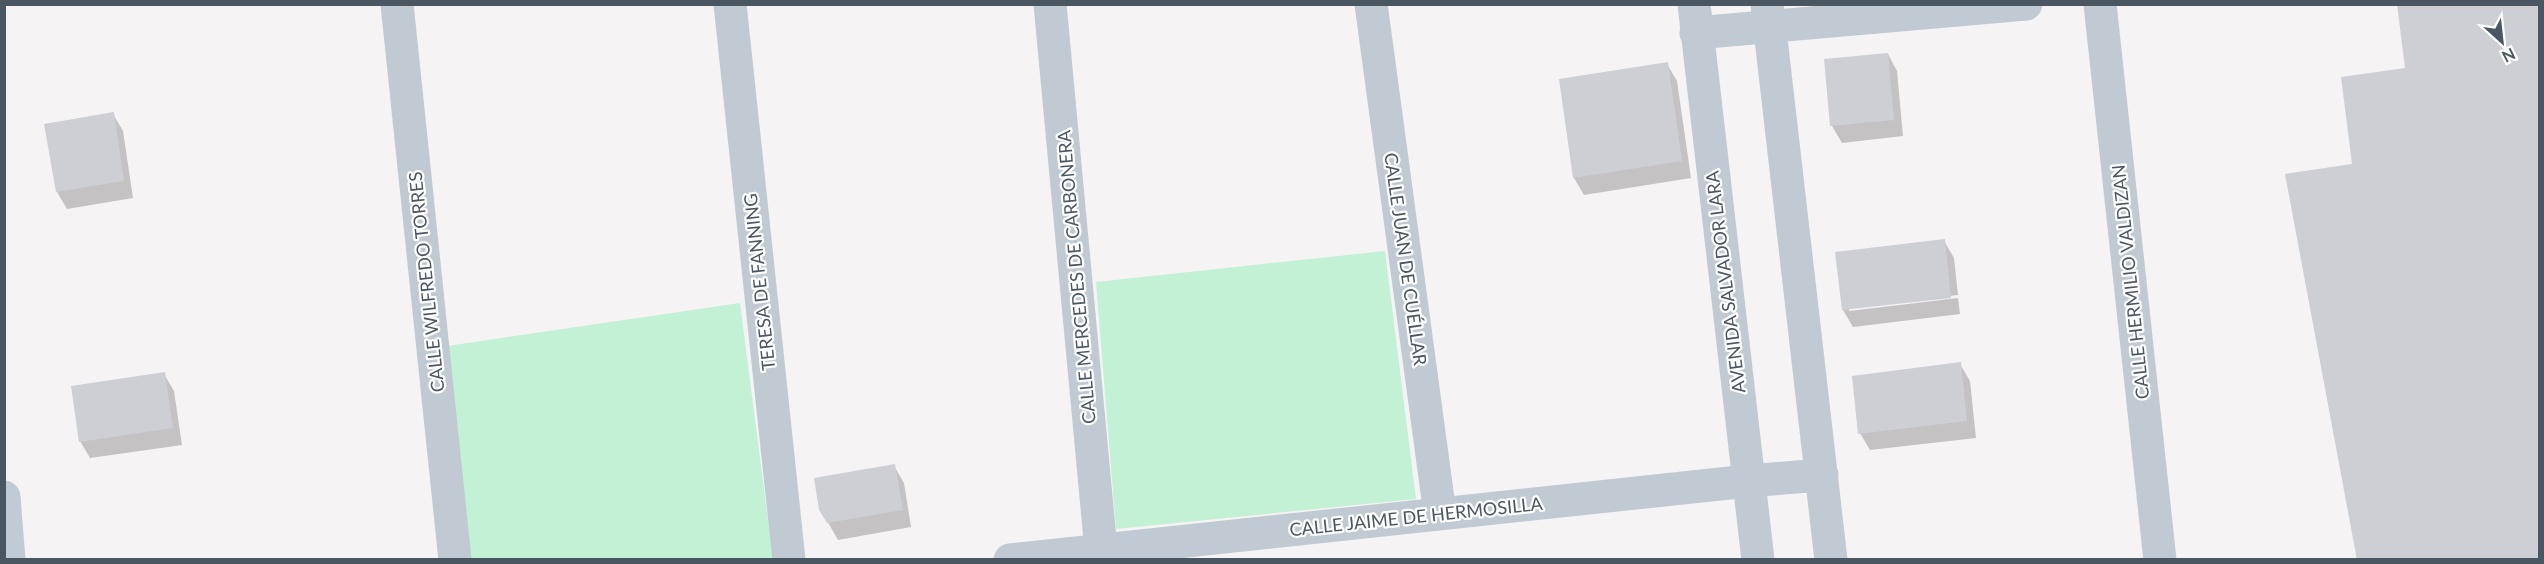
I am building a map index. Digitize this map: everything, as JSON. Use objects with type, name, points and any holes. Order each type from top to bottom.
[{"type":"main road","points":[[5,512],[9,560]]},
{"type":"street","name":"CALLE WILFREDO TORRES","points":[[397,4],[456,560]]},
{"type":"street","name":"TERESA DE FANNING","points":[[730,4],[789,560]]},
{"type":"street","name":"CALLE MERCEDES DE CARBONERA","points":[[1050,4],[1101,550]]},
{"type":"street","name":"CALLE JUAN DE CUÉLLAR","points":[[1371,4],[1440,513]]},
{"type":"street","points":[[1695,19],[2026,4]]},
{"type":"street","name":"CALLE HERMILIO VALDIZAN","points":[[2100,4],[2160,560]]},
{"type":"street","points":[[1768,16],[1831,560]]},
{"type":"street","name":"AVENIDA SALVADOR LARA","points":[[1695,19],[1758,560]]},
{"type":"street","name":"CALLE JAIME DE HERMOSILLA","points":[[1010,560],[1440,513],[1822,475]]},
{"type":"green space","points":[[1385,251],[1416,499],[1116,529],[1096,282]]},
{"type":"green space","points":[[740,303],[773,559],[451,559],[434,348]]},
{"type":"building","points":[[2397,4],[2540,4],[2540,560],[2357,560],[2285,174],[2352,164],[2341,77],[2405,68]]},
{"type":"building","points":[[1888,53],[1894,120],[1830,126],[1824,59]]},
{"type":"building","points":[[1668,62],[1682,161],[1573,178],[1559,79]]},
{"type":"building","points":[[114,112],[124,181],[56,192],[44,124]]},
{"type":"building","points":[[1945,239],[1951,298],[1842,310],[1835,252]]},
{"type":"building","points":[[1961,362],[1967,421],[1858,434],[1852,376]]},
{"type":"building","points":[[165,372],[173,428],[79,442],[71,386]]},
{"type":"building","points":[[895,464],[903,510],[827,523],[819,510],[814,478]]}]
